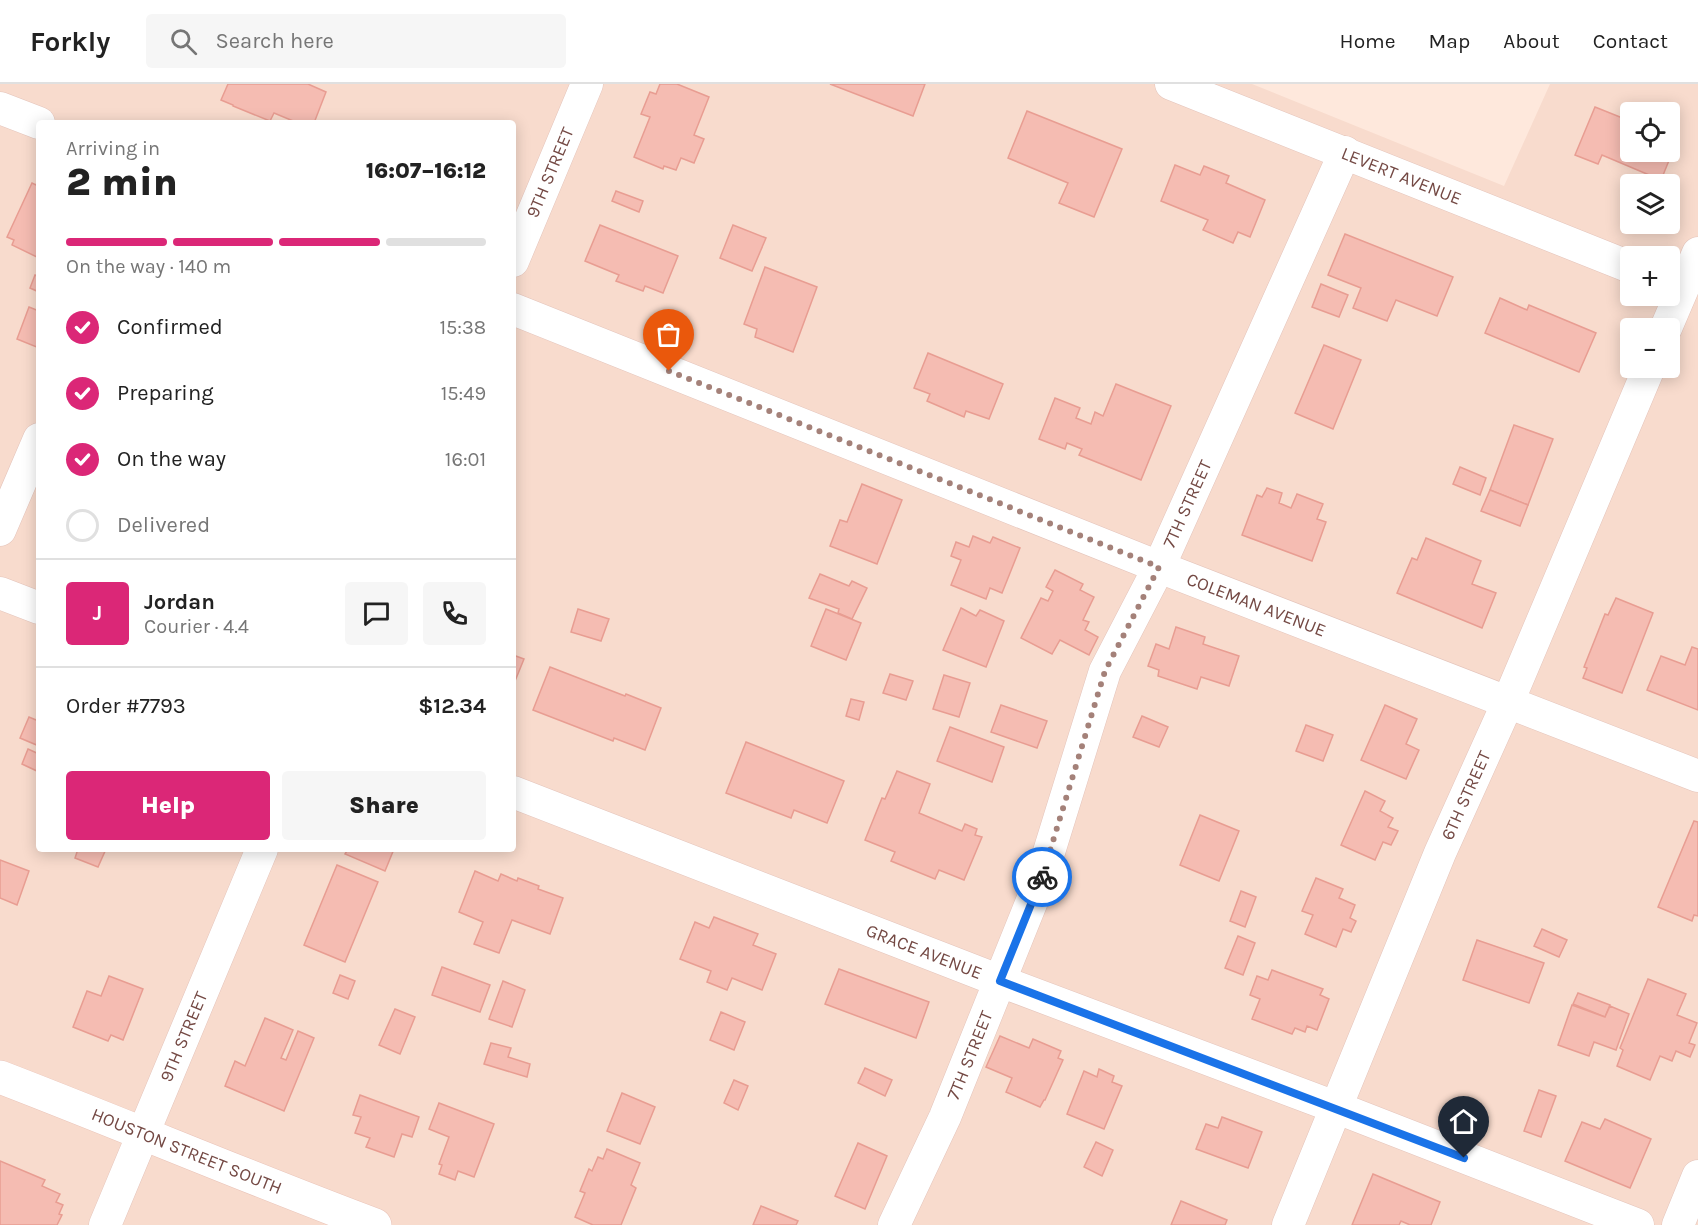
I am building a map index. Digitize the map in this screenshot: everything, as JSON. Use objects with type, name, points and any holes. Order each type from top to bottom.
[{"type":"street","name":"9TH STREET","points":[[516,254],[587,84]]},
{"type":"street","name":"LEVERT AVENUE","points":[[1171,84],[1620,263]]},
{"type":"street","points":[[0,108],[36,122]]},
{"type":"street","name":"7TH STREET","points":[[894,1225],[945,1117],[1040,881],[1105,671],[1159,567],[1345,152]]},
{"type":"street","points":[[1670,318],[1698,253]]},
{"type":"street","name":"COLEMAN AVENUE","points":[[516,310],[1159,567],[1698,776]]},
{"type":"street","name":"6TH STREET","points":[[1287,1225],[1440,853],[1508,702],[1645,378]]},
{"type":"street","points":[[0,530],[36,446]]},
{"type":"street","points":[[0,592],[36,607]]},
{"type":"street","name":"GRACE AVENUE","points":[[516,793],[1638,1225]]},
{"type":"street","name":"9TH STREET","points":[[105,1225],[260,852]]},
{"type":"street","name":"HOUSTON STREET SOUTH","points":[[0,1077],[143,1132],[276,1188],[375,1225]]},
{"type":"street","points":[[1678,1225],[1698,1176]]},
{"type":"shaded area","points":[[0,84],[1252,84],[1504,186],[1550,84],[1698,84],[1698,1225],[0,1225]]},
{"type":"building","points":[[228,84],[308,84],[326,92],[315,120],[291,120],[274,113],[270,120],[268,120],[221,100]]},
{"type":"building","points":[[660,84],[677,84],[709,97],[694,135],[704,139],[694,163],[681,158],[676,170],[664,166],[663,169],[634,157],[650,117],[641,114],[650,92],[656,94]]},
{"type":"building","points":[[830,84],[925,84],[913,116]]},
{"type":"building","points":[[1595,107],[1620,117],[1620,162],[1668,162],[1663,174],[1647,174],[1602,155],[1598,164],[1575,155]]},
{"type":"building","points":[[1027,111],[1122,149],[1094,217],[1059,203],[1068,183],[1008,158]]},
{"type":"building","points":[[1175,165],[1200,175],[1204,166],[1229,176],[1226,183],[1265,200],[1250,237],[1238,232],[1233,243],[1203,230],[1208,220],[1161,201]]},
{"type":"building","points":[[32,183],[36,185],[36,257],[12,245],[14,240],[7,237]]},
{"type":"building","points":[[616,191],[643,201],[639,212],[612,201]]},
{"type":"building","points":[[600,225],[678,256],[663,293],[645,286],[643,291],[616,281],[619,275],[585,261]]},
{"type":"building","points":[[733,225],[766,238],[752,271],[720,258]]},
{"type":"building","points":[[1345,234],[1453,277],[1437,316],[1396,300],[1387,321],[1353,308],[1361,288],[1328,275]]},
{"type":"building","points":[[765,267],[817,287],[793,352],[755,337],[757,329],[744,324]]},
{"type":"building","points":[[35,275],[36,291],[30,288]]},
{"type":"building","points":[[1321,284],[1348,295],[1339,317],[1312,307]]},
{"type":"building","points":[[1500,298],[1527,310],[1529,305],[1596,333],[1579,372],[1485,333]]},
{"type":"building","points":[[29,307],[36,310],[36,347],[17,339]]},
{"type":"building","points":[[1324,345],[1361,360],[1333,429],[1295,413]]},
{"type":"building","points":[[928,353],[1003,384],[989,419],[966,411],[964,417],[927,401],[930,394],[914,388]]},
{"type":"building","points":[[1116,384],[1171,406],[1141,480],[1079,455],[1082,449],[1067,443],[1065,449],[1039,439],[1055,398],[1080,408],[1076,418],[1091,424],[1095,412],[1103,416]]},
{"type":"building","points":[[1514,425],[1553,439],[1528,505],[1490,490]]},
{"type":"building","points":[[1460,467],[1486,478],[1480,495],[1453,484]]},
{"type":"building","points":[[862,484],[902,500],[877,564],[830,546],[840,520],[847,522]]},
{"type":"building","points":[[1267,488],[1282,493],[1279,503],[1291,508],[1297,494],[1323,504],[1317,519],[1326,522],[1312,561],[1242,535],[1257,495],[1262,497]]},
{"type":"building","points":[[1490,490],[1528,505],[1520,526],[1481,511]]},
{"type":"building","points":[[973,536],[990,543],[993,537],[1020,548],[1002,593],[990,588],[986,599],[951,585],[961,560],[951,556],[956,542],[969,547]]},
{"type":"building","points":[[1426,538],[1481,561],[1472,584],[1496,593],[1482,628],[1397,593],[1412,558],[1417,560]]},
{"type":"building","points":[[1055,570],[1083,584],[1080,590],[1094,597],[1083,620],[1089,622],[1085,630],[1098,637],[1089,655],[1060,640],[1052,654],[1021,638],[1041,598],[1048,601],[1053,591],[1046,587]]},
{"type":"building","points":[[820,574],[849,586],[852,581],[867,588],[852,619],[838,613],[839,609],[809,598]]},
{"type":"building","points":[[1616,598],[1653,613],[1622,693],[1583,678],[1587,668],[1584,667],[1605,614],[1608,615]]},
{"type":"building","points":[[961,608],[976,616],[980,610],[1004,621],[986,667],[943,650]]},
{"type":"building","points":[[578,609],[609,619],[601,641],[571,632]]},
{"type":"building","points":[[826,609],[861,623],[846,660],[811,646]]},
{"type":"building","points":[[1176,627],[1205,637],[1203,644],[1239,656],[1229,686],[1201,677],[1197,689],[1158,676],[1159,670],[1148,666],[1156,644],[1169,649]]},
{"type":"building","points":[[1692,647],[1698,649],[1698,710],[1647,690],[1661,656],[1685,665]]},
{"type":"building","points":[[516,656],[524,659],[516,679]]},
{"type":"building","points":[[550,667],[661,708],[645,750],[614,738],[613,741],[533,710]]},
{"type":"building","points":[[890,674],[913,681],[906,700],[883,693]]},
{"type":"building","points":[[944,675],[970,683],[959,717],[933,709]]},
{"type":"building","points":[[851,699],[864,702],[859,720],[846,716]]},
{"type":"building","points":[[1001,705],[1047,721],[1037,748],[991,732]]},
{"type":"building","points":[[1385,705],[1417,719],[1406,744],[1419,750],[1406,779],[1361,760]]},
{"type":"building","points":[[1142,716],[1168,727],[1159,747],[1133,737]]},
{"type":"building","points":[[29,717],[36,720],[36,745],[20,738]]},
{"type":"building","points":[[1306,725],[1333,735],[1323,761],[1296,751]]},
{"type":"building","points":[[950,727],[1004,747],[992,782],[937,761]]},
{"type":"building","points":[[746,742],[844,781],[827,823],[794,810],[791,818],[726,793]]},
{"type":"building","points":[[28,749],[36,753],[36,771],[22,764]]},
{"type":"building","points":[[897,771],[930,784],[919,813],[962,831],[965,824],[977,829],[975,835],[982,837],[964,880],[939,870],[935,879],[891,861],[895,852],[865,840],[882,798],[885,799]]},
{"type":"building","points":[[1365,791],[1385,801],[1380,811],[1393,818],[1388,827],[1398,831],[1391,845],[1383,842],[1375,860],[1341,845]]},
{"type":"building","points":[[1200,815],[1239,831],[1219,881],[1180,865]]},
{"type":"building","points":[[1694,821],[1698,822],[1698,916],[1694,915],[1692,921],[1658,907]]},
{"type":"building","points":[[77,852],[105,852],[98,867],[75,858]]},
{"type":"building","points":[[346,852],[393,852],[385,871],[345,854]]},
{"type":"building","points":[[0,860],[29,871],[17,905],[0,898]]},
{"type":"building","points":[[337,865],[378,882],[345,962],[304,945]]},
{"type":"building","points":[[475,871],[498,881],[501,874],[517,881],[518,878],[539,886],[538,889],[563,898],[550,934],[512,920],[499,953],[474,944],[483,922],[459,912]]},
{"type":"building","points":[[1316,878],[1343,889],[1339,898],[1355,905],[1350,918],[1356,921],[1351,932],[1343,929],[1336,947],[1305,934],[1313,915],[1302,911]]},
{"type":"building","points":[[1241,891],[1256,897],[1245,927],[1230,921]]},
{"type":"building","points":[[714,917],[758,934],[753,945],[776,954],[762,990],[732,978],[727,990],[707,982],[711,971],[680,959],[695,922],[709,928]]},
{"type":"building","points":[[1542,929],[1567,940],[1559,957],[1534,946]]},
{"type":"building","points":[[1238,936],[1255,943],[1243,975],[1225,968]]},
{"type":"building","points":[[1477,940],[1544,963],[1529,1003],[1463,980]]},
{"type":"building","points":[[442,967],[490,985],[480,1012],[432,995]]},
{"type":"building","points":[[839,969],[929,1002],[916,1038],[825,1004]]},
{"type":"building","points":[[1272,970],[1323,989],[1320,995],[1329,999],[1317,1030],[1307,1026],[1305,1032],[1295,1028],[1292,1034],[1252,1019],[1260,999],[1250,995],[1257,976],[1268,980]]},
{"type":"building","points":[[340,975],[355,981],[348,999],[333,993]]},
{"type":"building","points":[[109,976],[143,989],[123,1040],[111,1035],[108,1041],[73,1027],[87,991],[101,996]]},
{"type":"building","points":[[1648,979],[1686,994],[1677,1015],[1697,1023],[1689,1043],[1695,1045],[1690,1057],[1676,1051],[1672,1061],[1660,1056],[1650,1080],[1617,1066],[1623,1050],[1620,1048]]},
{"type":"building","points":[[503,981],[525,990],[512,1027],[489,1019]]},
{"type":"building","points":[[1578,993],[1610,1005],[1605,1017],[1573,1004]]},
{"type":"building","points":[[1572,1005],[1605,1017],[1610,1006],[1629,1014],[1616,1050],[1594,1042],[1589,1056],[1558,1045]]},
{"type":"building","points":[[395,1009],[415,1017],[400,1054],[379,1045]]},
{"type":"building","points":[[721,1012],[745,1022],[734,1050],[710,1040]]},
{"type":"building","points":[[265,1018],[293,1030],[281,1058],[286,1060],[298,1031],[314,1038],[284,1111],[225,1086],[235,1061],[245,1066]]},
{"type":"building","points":[[1000,1036],[1029,1048],[1033,1039],[1061,1051],[1058,1058],[1063,1060],[1040,1107],[1006,1092],[1012,1078],[986,1067]]},
{"type":"building","points":[[491,1043],[511,1048],[508,1057],[530,1064],[527,1077],[484,1064]]},
{"type":"building","points":[[865,1068],[892,1080],[885,1096],[858,1083]]},
{"type":"building","points":[[1099,1069],[1114,1076],[1112,1082],[1122,1086],[1104,1129],[1067,1114],[1084,1071],[1097,1077]]},
{"type":"building","points":[[734,1080],[748,1086],[738,1110],[724,1103]]},
{"type":"building","points":[[1539,1090],[1556,1096],[1541,1137],[1524,1131]]},
{"type":"building","points":[[622,1093],[655,1107],[640,1144],[607,1131]]},
{"type":"building","points":[[360,1095],[419,1117],[412,1137],[402,1134],[394,1157],[366,1147],[370,1138],[355,1133],[361,1117],[353,1115]]},
{"type":"building","points":[[439,1103],[494,1124],[474,1177],[458,1171],[455,1180],[439,1174],[442,1165],[439,1164],[449,1137],[429,1129]]},
{"type":"building","points":[[1222,1117],[1262,1132],[1248,1168],[1196,1149],[1206,1124],[1218,1128]]},
{"type":"building","points":[[1605,1119],[1651,1139],[1630,1188],[1565,1161],[1582,1122],[1600,1129]]},
{"type":"building","points":[[1096,1142],[1113,1150],[1102,1176],[1084,1167]]},
{"type":"building","points":[[858,1143],[887,1156],[865,1209],[835,1196]]},
{"type":"building","points":[[607,1149],[640,1163],[631,1185],[636,1188],[621,1225],[593,1225],[575,1217],[585,1193],[580,1191],[589,1169],[592,1171],[598,1157],[603,1159]]},
{"type":"building","points":[[0,1161],[45,1180],[42,1186],[60,1194],[56,1202],[63,1205],[59,1214],[62,1215],[57,1225],[0,1225]]},
{"type":"building","points":[[1373,1174],[1440,1202],[1431,1225],[1410,1225],[1401,1221],[1399,1225],[1352,1225]]},
{"type":"building","points":[[1181,1201],[1227,1220],[1225,1225],[1171,1225]]},
{"type":"building","points":[[761,1206],[798,1221],[796,1225],[753,1225]]},
{"type":"way so far","points":[[669,371],[1159,567],[1105,671],[1042,877]]},
{"type":"route","points":[[1042,877],[1000,981],[1464,1158]]}]
